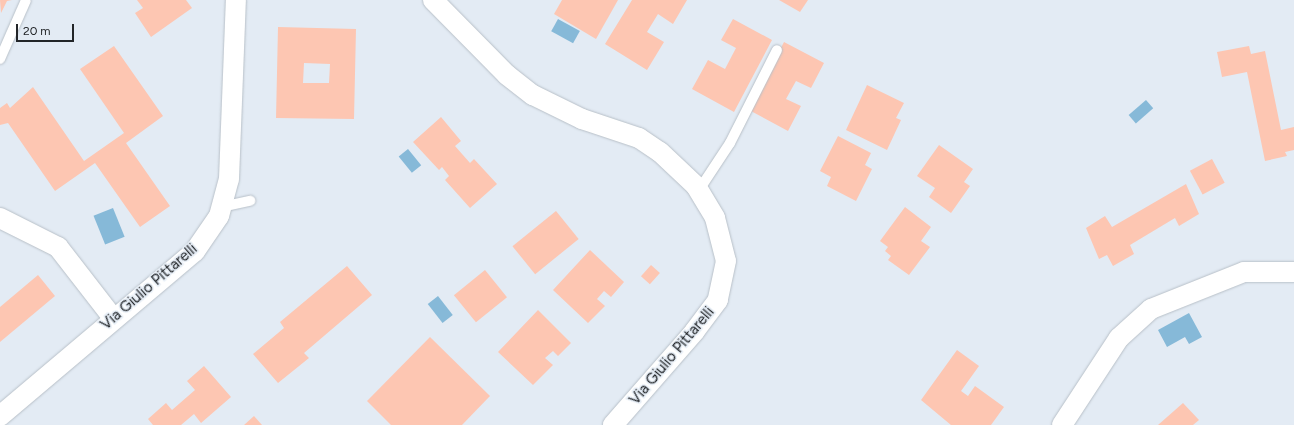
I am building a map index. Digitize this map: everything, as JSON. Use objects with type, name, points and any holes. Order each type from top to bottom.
[{"type":"street","name":"Via Giulio Pittarelli","points":[[0,416],[113,318],[195,251],[221,207],[229,179],[236,0]]},
{"type":"street","name":"Via Giulio Pittarelli","points":[[433,0],[521,87],[576,117],[639,138],[668,158],[699,190],[723,240],[726,262],[722,288],[696,331],[612,425]]},
{"type":"street","points":[[0,218],[58,247],[113,318]]},
{"type":"street","points":[[1062,425],[1119,338],[1151,309],[1244,272],[1294,272]]},
{"type":"lane","points":[[0,59],[26,0]]},
{"type":"lane","points":[[699,190],[730,143],[778,50]]},
{"type":"lane","points":[[221,207],[250,201]]},
{"type":"water","points":[[558,19],[580,31],[573,43],[551,31]]},
{"type":"water","points":[[1146,100],[1153,108],[1136,123],[1129,115]]},
{"type":"water","points":[[408,149],[421,165],[412,173],[399,157]]},
{"type":"water","points":[[113,208],[125,237],[105,245],[94,216]]},
{"type":"water","points":[[438,296],[453,315],[443,323],[428,304]]},
{"type":"water","points":[[1189,313],[1202,337],[1189,344],[1185,337],[1167,347],[1158,330]]},
{"type":"building","points":[[0,0],[12,0],[7,1],[1,13]]},
{"type":"building","points":[[137,0],[186,0],[192,8],[151,37],[135,13],[143,8]]},
{"type":"building","points":[[562,0],[618,0],[596,39],[554,14]]},
{"type":"building","points":[[632,0],[687,0],[673,24],[658,14],[647,32],[664,42],[647,70],[605,44]]},
{"type":"building","points":[[779,0],[808,0],[800,12]]},
{"type":"building","points":[[733,19],[772,40],[734,112],[692,89],[708,60],[725,69],[736,48],[721,40]]},
{"type":"building","points":[[278,27],[356,29],[354,119],[276,118]],"holes":[[[304,63],[330,64],[329,83],[303,83]]]},
{"type":"building","points":[[784,42],[824,63],[811,88],[796,81],[786,99],[801,106],[788,131],[749,110]]},
{"type":"building","points":[[114,46],[163,116],[126,143],[170,206],[140,227],[95,163],[55,191],[8,123],[0,125],[0,108],[7,103],[10,108],[33,87],[84,161],[124,133],[80,69]]},
{"type":"building","points":[[1249,46],[1251,54],[1265,51],[1281,130],[1294,127],[1294,150],[1285,152],[1287,156],[1265,161],[1247,72],[1222,77],[1217,52]]},
{"type":"building","points":[[867,85],[904,103],[896,118],[901,120],[887,150],[846,130]]},
{"type":"building","points":[[441,117],[461,141],[455,146],[470,163],[474,159],[497,184],[470,208],[445,180],[449,176],[442,167],[439,170],[413,142]]},
{"type":"building","points":[[838,136],[871,153],[865,165],[872,169],[856,201],[827,186],[831,177],[820,171]]},
{"type":"building","points":[[939,145],[973,169],[964,182],[970,186],[951,213],[929,197],[935,188],[917,176]]},
{"type":"building","points":[[1212,159],[1225,183],[1203,195],[1190,171]]},
{"type":"building","points":[[1186,184],[1199,214],[1179,226],[1175,218],[1130,245],[1134,254],[1113,266],[1107,255],[1099,259],[1086,228],[1105,216],[1112,227]]},
{"type":"building","points":[[905,207],[931,227],[921,241],[930,247],[909,275],[888,260],[891,256],[885,251],[888,247],[880,241]]},
{"type":"building","points":[[556,211],[579,239],[535,274],[512,246]]},
{"type":"building","points":[[590,250],[624,282],[611,297],[604,291],[597,299],[605,306],[588,323],[553,290]]},
{"type":"building","points":[[651,265],[660,273],[650,284],[641,276]]},
{"type":"building","points":[[347,266],[372,295],[304,353],[309,358],[278,383],[253,354],[284,328],[280,322]]},
{"type":"building","points":[[485,270],[507,297],[476,322],[454,295]]},
{"type":"building","points":[[38,275],[55,296],[0,342],[0,307]]},
{"type":"building","points":[[538,310],[571,343],[558,356],[553,351],[545,358],[553,365],[533,385],[498,352]]},
{"type":"building","points":[[430,337],[490,396],[462,425],[391,425],[367,401]]},
{"type":"building","points":[[957,350],[979,366],[961,391],[968,396],[975,386],[1004,407],[991,425],[951,425],[921,400]]},
{"type":"building","points":[[204,366],[231,397],[201,423],[194,414],[181,425],[153,425],[148,419],[166,403],[172,410],[195,390],[187,381]]},
{"type":"building","points":[[1183,403],[1199,420],[1193,425],[1158,425]]},
{"type":"building","points":[[254,416],[262,425],[244,425]]}]
